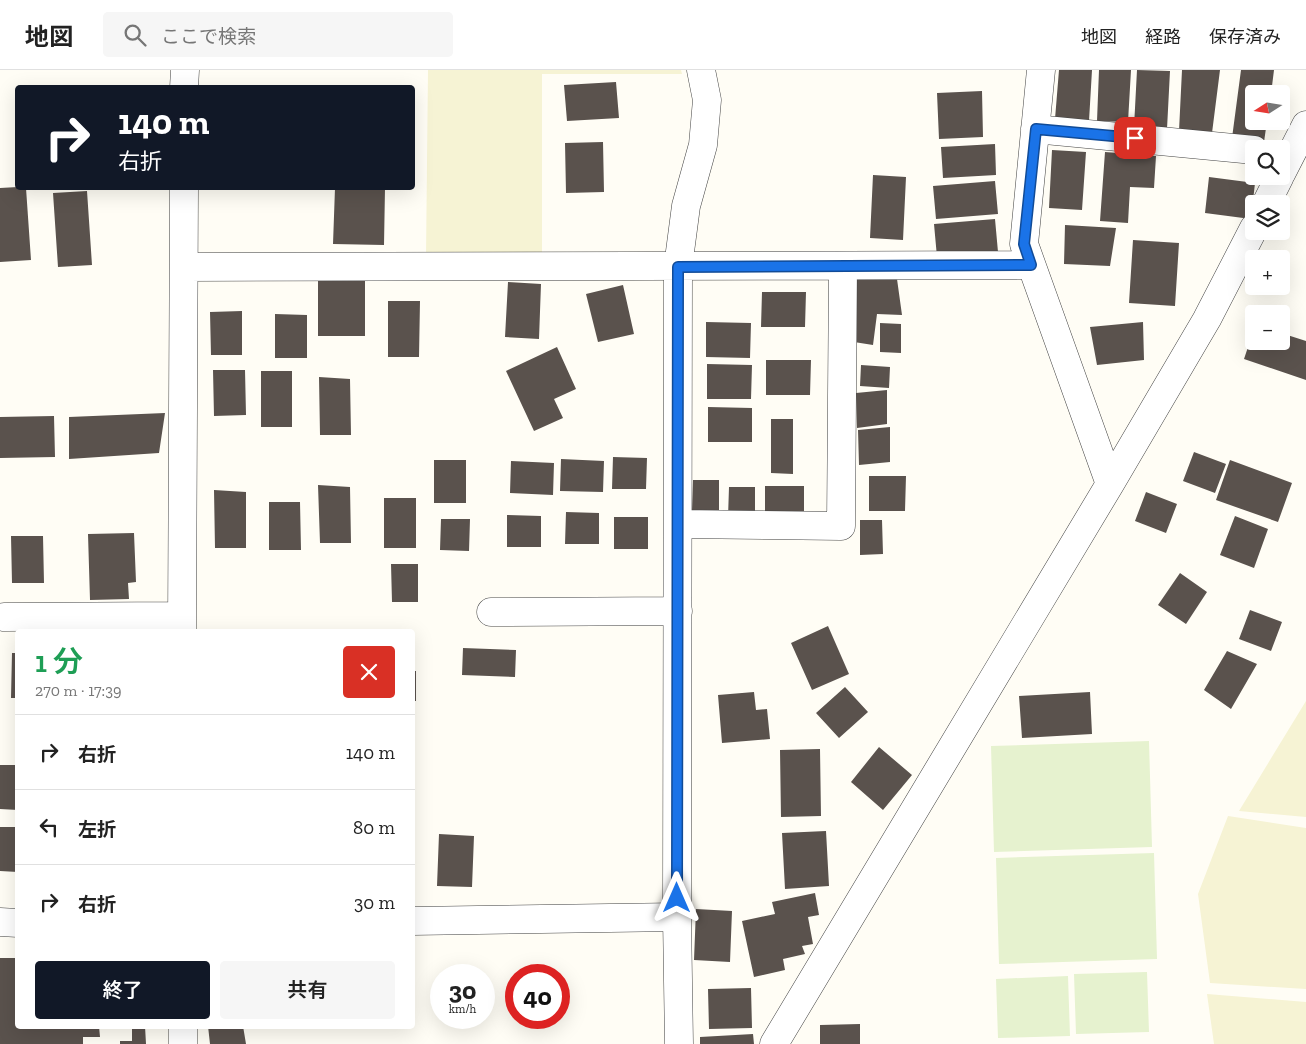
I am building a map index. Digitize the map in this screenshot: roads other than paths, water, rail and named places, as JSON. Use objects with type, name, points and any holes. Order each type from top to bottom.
[{"type":"street","points":[[184,85],[185,70]]},
{"type":"street","points":[[679,1044],[677,917],[678,267],[686,206],[702,145],[707,100],[701,70]]},
{"type":"street","points":[[1041,70],[1024,244],[1110,484]]},
{"type":"street","points":[[1290,153],[1306,125]]},
{"type":"street","points":[[1036,129],[1245,149]]},
{"type":"street","points":[[4,617],[182,624],[184,190]]},
{"type":"street","points":[[774,1044],[1208,319],[1248,240]]},
{"type":"street","points":[[184,267],[1031,265]]},
{"type":"street","points":[[678,524],[841,526],[843,266]]},
{"type":"street","points":[[491,612],[678,612]]},
{"type":"street","points":[[415,921],[677,917]]},
{"type":"street","points":[[0,922],[15,922]]},
{"type":"street","points":[[183,1029],[183,1044]]}]
